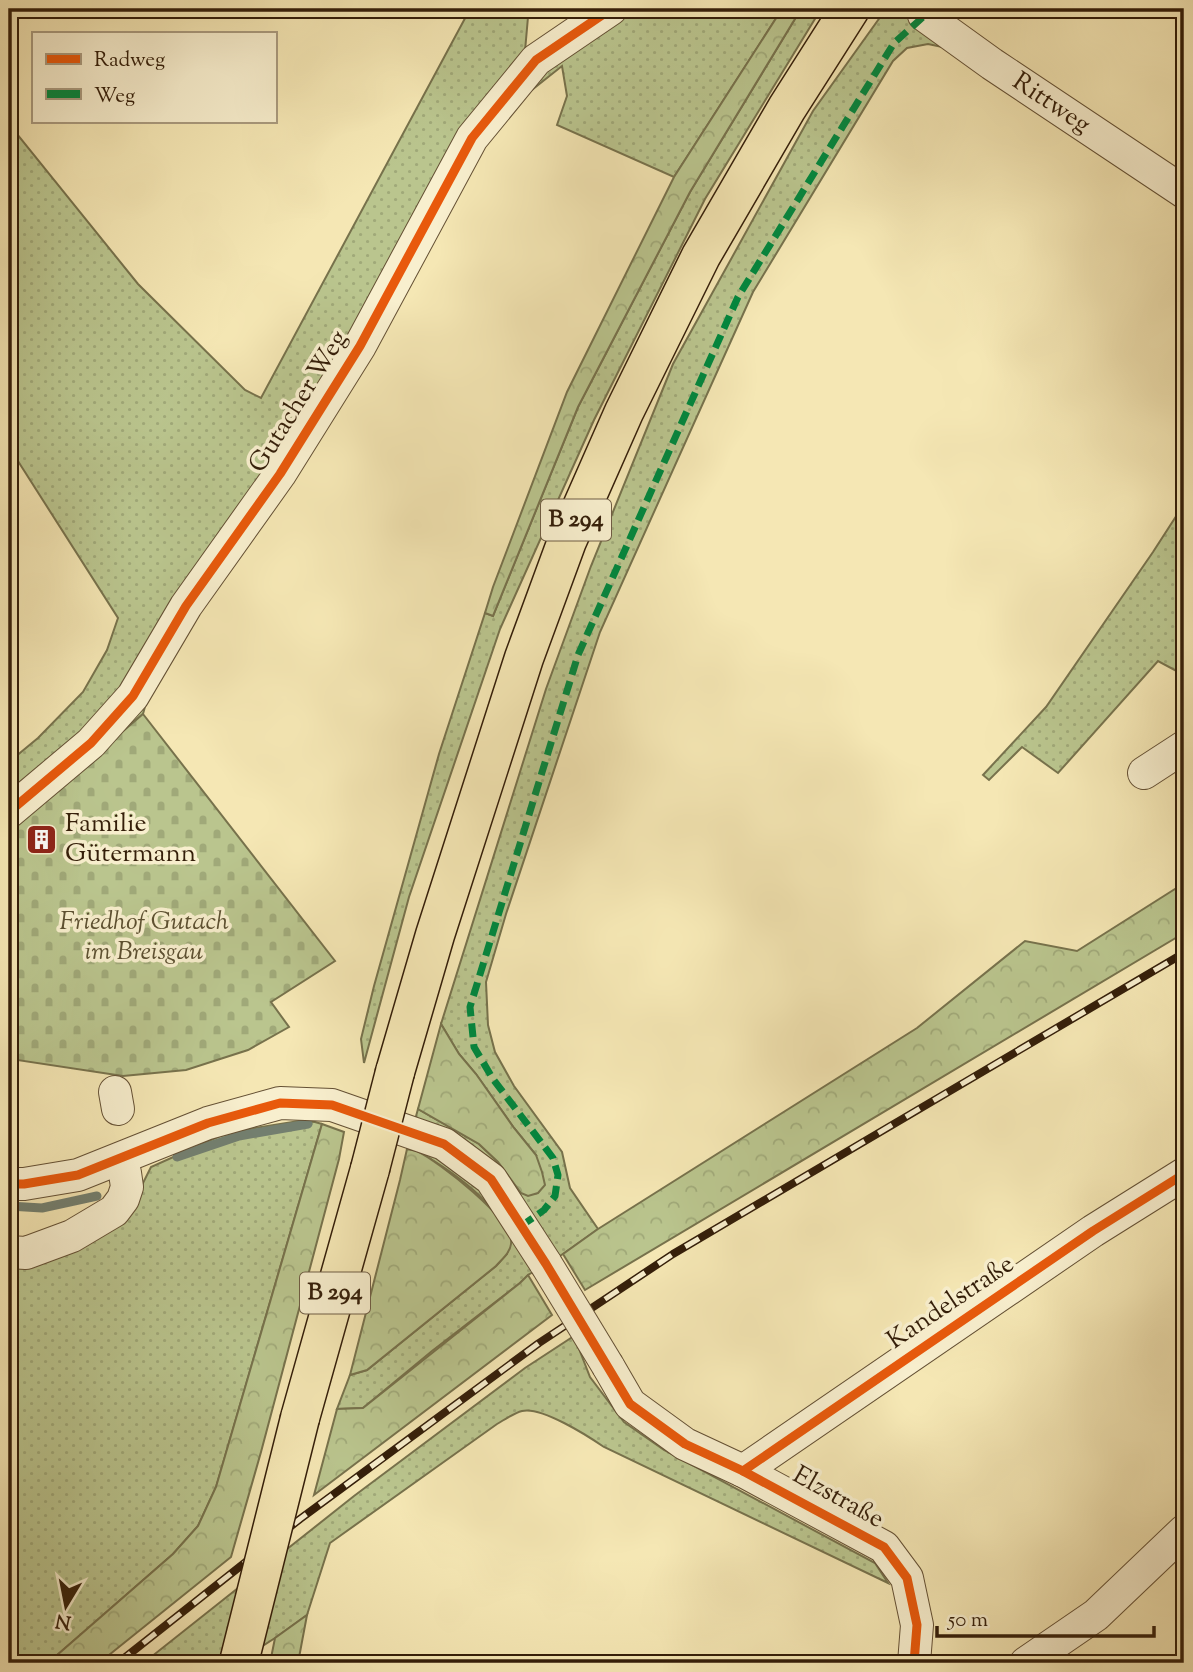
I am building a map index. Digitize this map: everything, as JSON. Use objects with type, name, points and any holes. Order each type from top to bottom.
[{"type":"highway","name":"B 294","points":[[239,1663],[300,1418],[435,935],[524,658],[567,541],[624,412],[701,256],[787,108],[850,9]]},
{"type":"street","name":"Gutacher Weg","points":[[9,812],[91,743],[133,696],[186,606],[280,474],[360,346],[472,138],[536,60],[611,9]]},
{"type":"street","name":"Rittweg","points":[[925,9],[924,15],[992,64],[1184,192]]},
{"type":"street","points":[[1144,774],[1184,747]]},
{"type":"street","name":"Elzstraße","points":[[9,1184],[78,1175],[208,1123],[280,1103],[332,1105],[444,1144],[491,1179],[546,1264],[630,1404],[685,1444],[743,1471],[884,1547],[907,1578],[917,1625],[914,1663]]},
{"type":"street","points":[[9,1252],[26,1253],[72,1236],[114,1211],[123,1199],[127,1187],[120,1159]]},
{"type":"street","name":"Kandelstraße","points":[[743,1471],[1093,1231],[1184,1174]]},
{"type":"street","points":[[1026,1663],[1096,1615],[1184,1531]]},
{"type":"green space","points":[[470,9],[532,9],[528,17],[525,51],[590,9],[782,9],[674,177],[557,125],[567,96],[562,66],[513,105],[487,140],[198,607],[148,696],[143,714],[9,829],[9,762],[38,738],[83,692],[107,650],[118,618],[9,447],[9,124],[138,284],[245,390],[261,398]]},
{"type":"green space","points":[[782,9],[801,9],[690,192],[578,407],[493,616],[485,613],[567,392],[674,177]]},
{"type":"green space","points":[[801,9],[821,9],[705,199],[594,420],[500,629],[409,897],[364,1063],[361,1039],[374,986],[439,754],[485,613],[493,616],[578,407],[690,192]]},
{"type":"green space","points":[[886,9],[949,9],[954,20],[952,49],[928,44],[907,48],[893,61],[753,292],[600,632],[486,982],[488,1025],[495,1052],[514,1086],[562,1152],[570,1188],[598,1229],[528,1275],[363,1408],[337,1409],[350,1375],[367,1370],[496,1266],[507,1254],[499,1221],[487,1203],[442,1166],[407,1149],[418,1109],[479,1144],[498,1162],[536,1155],[459,1054],[441,1024],[546,689],[591,566],[673,364],[813,111]]},
{"type":"green space","points":[[1184,504],[1184,675],[1158,661],[1058,773],[1022,747],[989,780],[983,775],[1046,707]]},
{"type":"green space","name":"Friedhof Gutach im Breisgau","points":[[143,714],[335,961],[271,1002],[289,1027],[248,1050],[186,1070],[123,1076],[17,1060],[17,1051],[9,1043],[9,829]]},
{"type":"green space","points":[[1175,889],[1184,898],[1184,933],[585,1290],[563,1254],[598,1229],[917,1028],[1025,941],[1077,951]]},
{"type":"green space","points":[[441,1024],[459,1054],[536,1155],[545,1185],[538,1193],[528,1196],[521,1193],[498,1162],[479,1144],[418,1109]]},
{"type":"green space","points":[[299,1121],[322,1124],[216,1487],[198,1526],[173,1554],[48,1663],[9,1663],[9,1265],[129,1211],[151,1167],[220,1136]]},
{"type":"green space","points":[[322,1124],[344,1132],[339,1159],[231,1557],[99,1663],[48,1663],[173,1554],[198,1526],[216,1487]]},
{"type":"green space","points":[[407,1149],[417,1151],[441,1166],[473,1192],[501,1221],[509,1234],[511,1244],[496,1266],[367,1370],[350,1375],[400,1180]]},
{"type":"green space","points":[[528,1275],[552,1315],[314,1495],[337,1409],[363,1408]]},
{"type":"green space","points":[[574,1336],[590,1377],[624,1422],[664,1450],[875,1563],[888,1583],[604,1447],[552,1417],[522,1411],[497,1424],[330,1543],[307,1615],[275,1638],[236,1663],[149,1663],[151,1657],[354,1496],[525,1368]]},
{"type":"green space","points":[[307,1615],[298,1663],[270,1663],[275,1638]]},
{"type":"waterway","points":[[177,1157],[239,1136],[308,1124]]},
{"type":"waterway","points":[[9,1206],[42,1208],[97,1196]]},
{"type":"railway","points":[[118,1663],[300,1519],[539,1343],[673,1254],[1184,953]]},
{"type":"marked path","points":[[521,1226],[544,1210],[555,1196],[558,1175],[553,1158],[493,1079],[474,1047],[470,1007],[578,655],[738,297],[894,43],[932,9]]},
{"type":"cycle path","points":[[9,812],[91,743],[133,696],[186,606],[280,474],[360,346],[472,138],[536,60],[611,9]]},
{"type":"cycle path","points":[[9,1184],[78,1175],[208,1123],[280,1103],[332,1105],[444,1144],[491,1179],[546,1264],[630,1404],[685,1444],[743,1471],[884,1547],[907,1578],[917,1625],[914,1663]]},
{"type":"cycle path","points":[[743,1471],[1093,1231],[1184,1174]]},
{"type":"place","name":"Familie Gütermann","points":[[42,839]]}]
